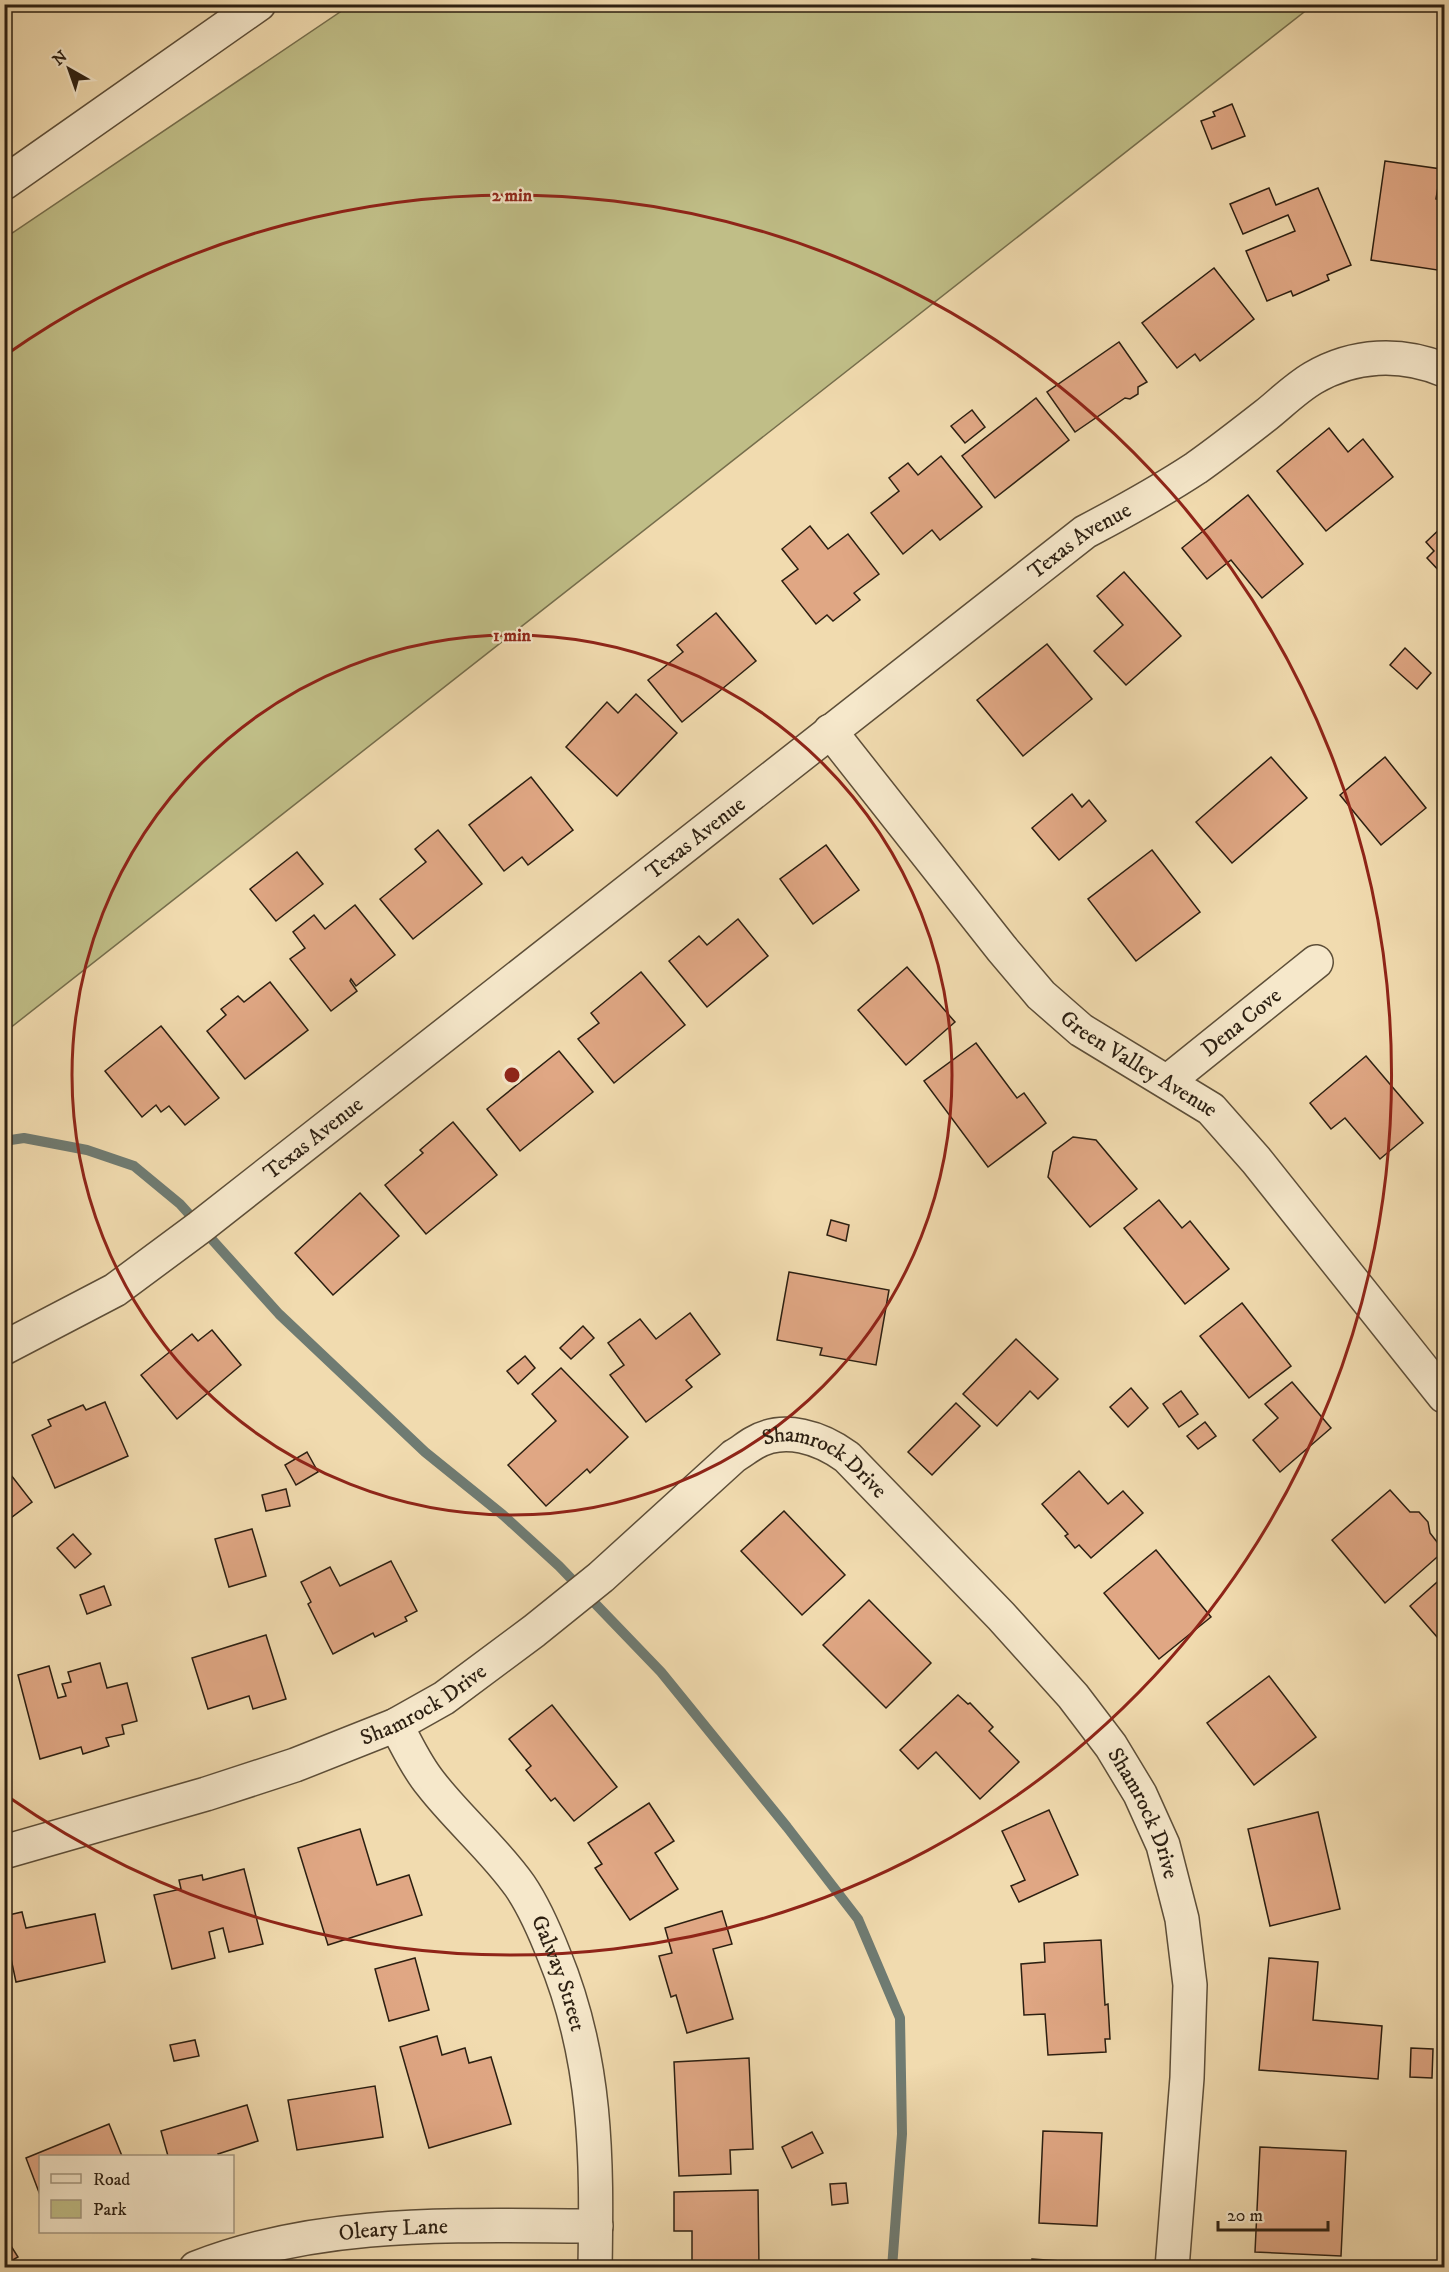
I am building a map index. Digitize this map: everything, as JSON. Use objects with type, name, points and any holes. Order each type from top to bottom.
[{"type":"street","points":[[4,183],[259,4]]},
{"type":"street","name":"Texas Avenue","points":[[4,1348],[115,1290],[194,1231],[1085,532],[1197,467],[1312,379],[1337,367],[1366,359],[1398,357],[1426,362],[1444,370]]},
{"type":"street","name":"Green Valley Avenue","points":[[830,731],[1041,995],[1081,1030],[1211,1109],[1249,1151],[1444,1396]]},
{"type":"street","name":"Dena Cove","points":[[1168,1081],[1316,962]]},
{"type":"street","name":"Shamrock Drive","points":[[4,1852],[261,1776],[396,1725],[444,1698],[583,1592],[734,1456],[754,1442],[777,1435],[806,1436],[833,1447],[847,1457],[1001,1616],[1073,1696],[1111,1746],[1140,1794],[1163,1845],[1182,1919],[1190,1985],[1187,2078],[1172,2268]]},
{"type":"street","name":"Galway Street","points":[[396,1725],[416,1763],[431,1785],[500,1861],[520,1887],[542,1924],[569,1991],[583,2045],[590,2086],[597,2174],[595,2268]]},
{"type":"street","name":"Oleary Lane","points":[[196,2268],[304,2236],[411,2227],[596,2226]]},
{"type":"green space","points":[[352,4],[1313,5],[5,1032],[5,238]]},
{"type":"building","points":[[1232,104],[1245,136],[1212,149],[1201,121],[1215,116],[1213,112]]},
{"type":"building","points":[[1385,161],[1441,169],[1436,199],[1444,201],[1444,271],[1371,260]]},
{"type":"building","points":[[1269,188],[1276,205],[1318,188],[1351,265],[1327,275],[1329,280],[1293,296],[1291,291],[1267,301],[1246,251],[1295,231],[1288,215],[1243,234],[1230,204]]},
{"type":"building","points":[[1214,268],[1254,319],[1200,361],[1195,354],[1177,368],[1142,323]]},
{"type":"building","points":[[1119,342],[1147,382],[1138,387],[1138,394],[1130,399],[1125,398],[1075,432],[1047,392]]},
{"type":"building","points":[[1036,398],[1069,440],[995,498],[962,456]]},
{"type":"building","points":[[972,410],[985,427],[965,443],[951,426]]},
{"type":"building","points":[[1329,428],[1348,452],[1363,439],[1393,477],[1326,531],[1277,471]]},
{"type":"building","points":[[941,456],[982,507],[940,540],[932,530],[903,554],[871,513],[899,491],[889,478],[908,463],[918,475]]},
{"type":"building","points":[[1248,495],[1303,564],[1262,598],[1231,560],[1207,579],[1182,548]]},
{"type":"building","points":[[1444,525],[1444,576],[1427,558],[1434,551],[1426,542]]},
{"type":"building","points":[[810,526],[828,549],[848,534],[879,574],[854,593],[860,600],[833,621],[827,615],[816,624],[782,581],[798,569],[782,549]]},
{"type":"building","points":[[1124,572],[1181,636],[1126,685],[1094,651],[1123,625],[1097,596]]},
{"type":"building","points":[[716,613],[756,661],[682,722],[648,680],[683,652],[677,645]]},
{"type":"building","points":[[1047,644],[1092,699],[1023,756],[977,700]]},
{"type":"building","points":[[1405,648],[1431,673],[1417,689],[1390,665]]},
{"type":"building","points":[[636,694],[677,733],[617,796],[566,747],[607,702],[618,713]]},
{"type":"building","points":[[1271,757],[1307,798],[1232,863],[1196,822]]},
{"type":"building","points":[[1385,757],[1426,808],[1381,845],[1340,795]]},
{"type":"building","points":[[531,777],[573,830],[528,865],[522,857],[504,871],[469,825]]},
{"type":"building","points":[[1072,794],[1082,807],[1089,800],[1106,821],[1059,860],[1032,828]]},
{"type":"building","points":[[438,830],[482,884],[413,939],[380,899],[426,862],[415,849]]},
{"type":"building","points":[[826,845],[859,890],[813,924],[780,879]]},
{"type":"building","points":[[1152,850],[1200,912],[1136,961],[1088,899]]},
{"type":"building","points":[[297,852],[323,884],[276,921],[250,889]]},
{"type":"building","points":[[355,905],[395,955],[356,986],[351,979],[357,991],[331,1011],[290,959],[305,948],[293,932],[314,915],[325,929]]},
{"type":"building","points":[[738,919],[768,956],[707,1007],[669,961],[699,936],[707,945]]},
{"type":"building","points":[[907,967],[955,1022],[906,1065],[858,1010]]},
{"type":"building","points":[[641,972],[685,1025],[614,1083],[578,1039],[599,1023],[591,1013]]},
{"type":"building","points":[[270,982],[308,1030],[245,1079],[207,1031],[226,1015],[221,1009],[238,996],[244,1002]]},
{"type":"building","points":[[161,1026],[219,1098],[185,1125],[169,1106],[161,1112],[156,1105],[142,1117],[105,1071]]},
{"type":"building","points":[[976,1043],[1017,1098],[1024,1093],[1046,1123],[988,1167],[924,1081]]},
{"type":"building","points":[[559,1051],[593,1092],[520,1151],[487,1109]]},
{"type":"building","points":[[1366,1056],[1423,1123],[1380,1159],[1345,1118],[1331,1129],[1310,1103]]},
{"type":"building","points":[[453,1122],[497,1175],[426,1234],[385,1185],[423,1153],[420,1150]]},
{"type":"building","points":[[1073,1137],[1096,1140],[1137,1189],[1090,1227],[1048,1177],[1053,1152]]},
{"type":"building","points":[[360,1193],[399,1236],[333,1295],[295,1253]]},
{"type":"building","points":[[1159,1200],[1182,1228],[1190,1221],[1229,1269],[1185,1304],[1124,1228]]},
{"type":"building","points":[[831,1220],[849,1225],[846,1241],[827,1235]]},
{"type":"building","points":[[1444,1246],[1444,1271],[1438,1270]]},
{"type":"building","points":[[789,1272],[889,1290],[876,1365],[820,1355],[822,1348],[777,1340]]},
{"type":"building","points":[[1242,1303],[1291,1366],[1249,1398],[1200,1336]]},
{"type":"building","points":[[690,1313],[720,1354],[686,1380],[692,1387],[646,1422],[610,1375],[624,1365],[608,1343],[640,1319],[656,1339]]},
{"type":"building","points":[[583,1326],[594,1338],[571,1359],[560,1348]]},
{"type":"building","points":[[212,1330],[241,1365],[177,1419],[141,1375],[192,1334],[198,1341]]},
{"type":"building","points":[[1016,1339],[1058,1379],[1038,1399],[1030,1391],[997,1426],[963,1394]]},
{"type":"building","points":[[525,1356],[535,1368],[518,1384],[507,1371]]},
{"type":"building","points":[[561,1368],[628,1437],[590,1473],[587,1469],[546,1506],[508,1465],[556,1421],[532,1394]]},
{"type":"building","points":[[1292,1382],[1331,1428],[1280,1472],[1253,1440],[1278,1418],[1265,1404]]},
{"type":"building","points":[[1131,1388],[1148,1408],[1128,1427],[1110,1407]]},
{"type":"building","points":[[1181,1391],[1198,1414],[1179,1427],[1163,1404]]},
{"type":"building","points":[[105,1402],[128,1456],[55,1488],[32,1435],[51,1426],[48,1420],[83,1405],[86,1410]]},
{"type":"building","points":[[956,1403],[980,1426],[932,1475],[908,1452]]},
{"type":"building","points":[[1205,1422],[1216,1436],[1198,1449],[1187,1436]]},
{"type":"building","points":[[307,1452],[318,1472],[296,1485],[285,1465]]},
{"type":"building","points":[[4,1466],[32,1502],[4,1523]]},
{"type":"building","points":[[1079,1471],[1108,1504],[1123,1491],[1143,1513],[1091,1558],[1079,1545],[1075,1548],[1065,1536],[1068,1534],[1042,1504]]},
{"type":"building","points":[[286,1489],[290,1506],[266,1511],[262,1495]]},
{"type":"building","points":[[1390,1490],[1410,1512],[1419,1512],[1428,1522],[1430,1533],[1444,1551],[1385,1603],[1332,1540]]},
{"type":"building","points":[[784,1511],[845,1575],[802,1615],[741,1551]]},
{"type":"building","points":[[4,1527],[11,1536],[4,1541]]},
{"type":"building","points":[[252,1529],[266,1576],[229,1587],[215,1539]]},
{"type":"building","points":[[73,1534],[91,1554],[75,1568],[57,1548]]},
{"type":"building","points":[[1156,1550],[1211,1617],[1159,1659],[1104,1593]]},
{"type":"building","points":[[391,1561],[417,1611],[405,1617],[407,1621],[375,1637],[373,1633],[333,1654],[308,1604],[311,1602],[301,1582],[330,1567],[340,1586]]},
{"type":"building","points":[[1444,1576],[1444,1645],[1410,1606]]},
{"type":"building","points":[[104,1586],[111,1605],[87,1614],[80,1595]]},
{"type":"building","points":[[869,1600],[931,1663],[886,1708],[823,1645]]},
{"type":"building","points":[[266,1635],[286,1699],[253,1709],[249,1696],[208,1709],[192,1658]]},
{"type":"building","points":[[100,1663],[107,1688],[127,1683],[137,1721],[122,1725],[124,1734],[106,1738],[109,1746],[83,1754],[81,1747],[40,1759],[18,1675],[49,1666],[58,1698],[66,1696],[62,1684],[71,1682],[68,1672]]},
{"type":"building","points":[[1269,1676],[1316,1737],[1254,1785],[1207,1723]]},
{"type":"building","points":[[958,1695],[968,1704],[970,1703],[993,1727],[989,1731],[1019,1762],[980,1799],[936,1752],[918,1769],[900,1750]]},
{"type":"building","points":[[552,1705],[617,1787],[574,1821],[555,1798],[551,1801],[526,1770],[531,1766],[509,1739]]},
{"type":"building","points":[[649,1803],[674,1841],[655,1853],[678,1889],[630,1920],[595,1868],[602,1864],[588,1843]]},
{"type":"building","points":[[1049,1810],[1078,1875],[1019,1902],[1011,1886],[1025,1880],[1002,1831]]},
{"type":"building","points":[[1318,1812],[1340,1909],[1270,1926],[1248,1829]]},
{"type":"building","points":[[360,1829],[377,1885],[409,1875],[422,1915],[328,1945],[298,1848]]},
{"type":"building","points":[[244,1869],[263,1944],[229,1952],[223,1928],[209,1932],[215,1958],[172,1969],[154,1895],[181,1889],[179,1880],[202,1875],[203,1880]]},
{"type":"building","points":[[722,1911],[732,1944],[713,1949],[733,2019],[687,2033],[676,1995],[671,1997],[659,1956],[672,1953],[665,1928]]},
{"type":"building","points":[[22,1912],[26,1928],[95,1914],[105,1962],[16,1982],[4,1916]]},
{"type":"building","points":[[1101,1940],[1105,2005],[1108,2004],[1110,2039],[1105,2039],[1106,2052],[1048,2055],[1045,2014],[1024,2015],[1021,1964],[1045,1962],[1044,1943]]},
{"type":"building","points":[[415,1958],[429,2010],[389,2021],[375,1969]]},
{"type":"building","points":[[1269,1958],[1318,1962],[1313,2020],[1382,2026],[1378,2079],[1259,2070]]},
{"type":"building","points":[[437,2036],[442,2055],[465,2048],[469,2063],[491,2057],[511,2124],[429,2148],[400,2047]]},
{"type":"building","points":[[195,2040],[199,2056],[174,2061],[170,2045]]},
{"type":"building","points":[[1411,2048],[1433,2049],[1432,2078],[1410,2077]]},
{"type":"building","points":[[749,2058],[753,2149],[730,2150],[731,2174],[679,2176],[674,2062]]},
{"type":"building","points":[[375,2086],[383,2137],[297,2150],[288,2100]]},
{"type":"building","points":[[247,2105],[258,2141],[218,2155],[168,2155],[161,2131]]},
{"type":"building","points":[[109,2124],[122,2155],[39,2155],[39,2192],[26,2158]]},
{"type":"building","points":[[1043,2131],[1102,2133],[1097,2226],[1039,2223]]},
{"type":"building","points":[[812,2132],[823,2153],[792,2168],[782,2147]]},
{"type":"building","points":[[1260,2147],[1346,2151],[1341,2256],[1255,2252]]},
{"type":"building","points":[[846,2183],[848,2203],[832,2205],[830,2184]]},
{"type":"building","points":[[758,2190],[759,2268],[692,2268],[692,2231],[674,2231],[674,2192]]},
{"type":"building","points":[[4,2235],[18,2257],[4,2265]]},
{"type":"building","points":[[1032,2259],[1090,2263],[1090,2268],[1032,2268]]},
{"type":"waterway","points":[[4,1141],[24,1138],[87,1150],[134,1166],[180,1204],[279,1314],[425,1452],[503,1515],[559,1566],[661,1672],[787,1827],[858,1919],[900,2018],[902,2134],[892,2268]]}]
